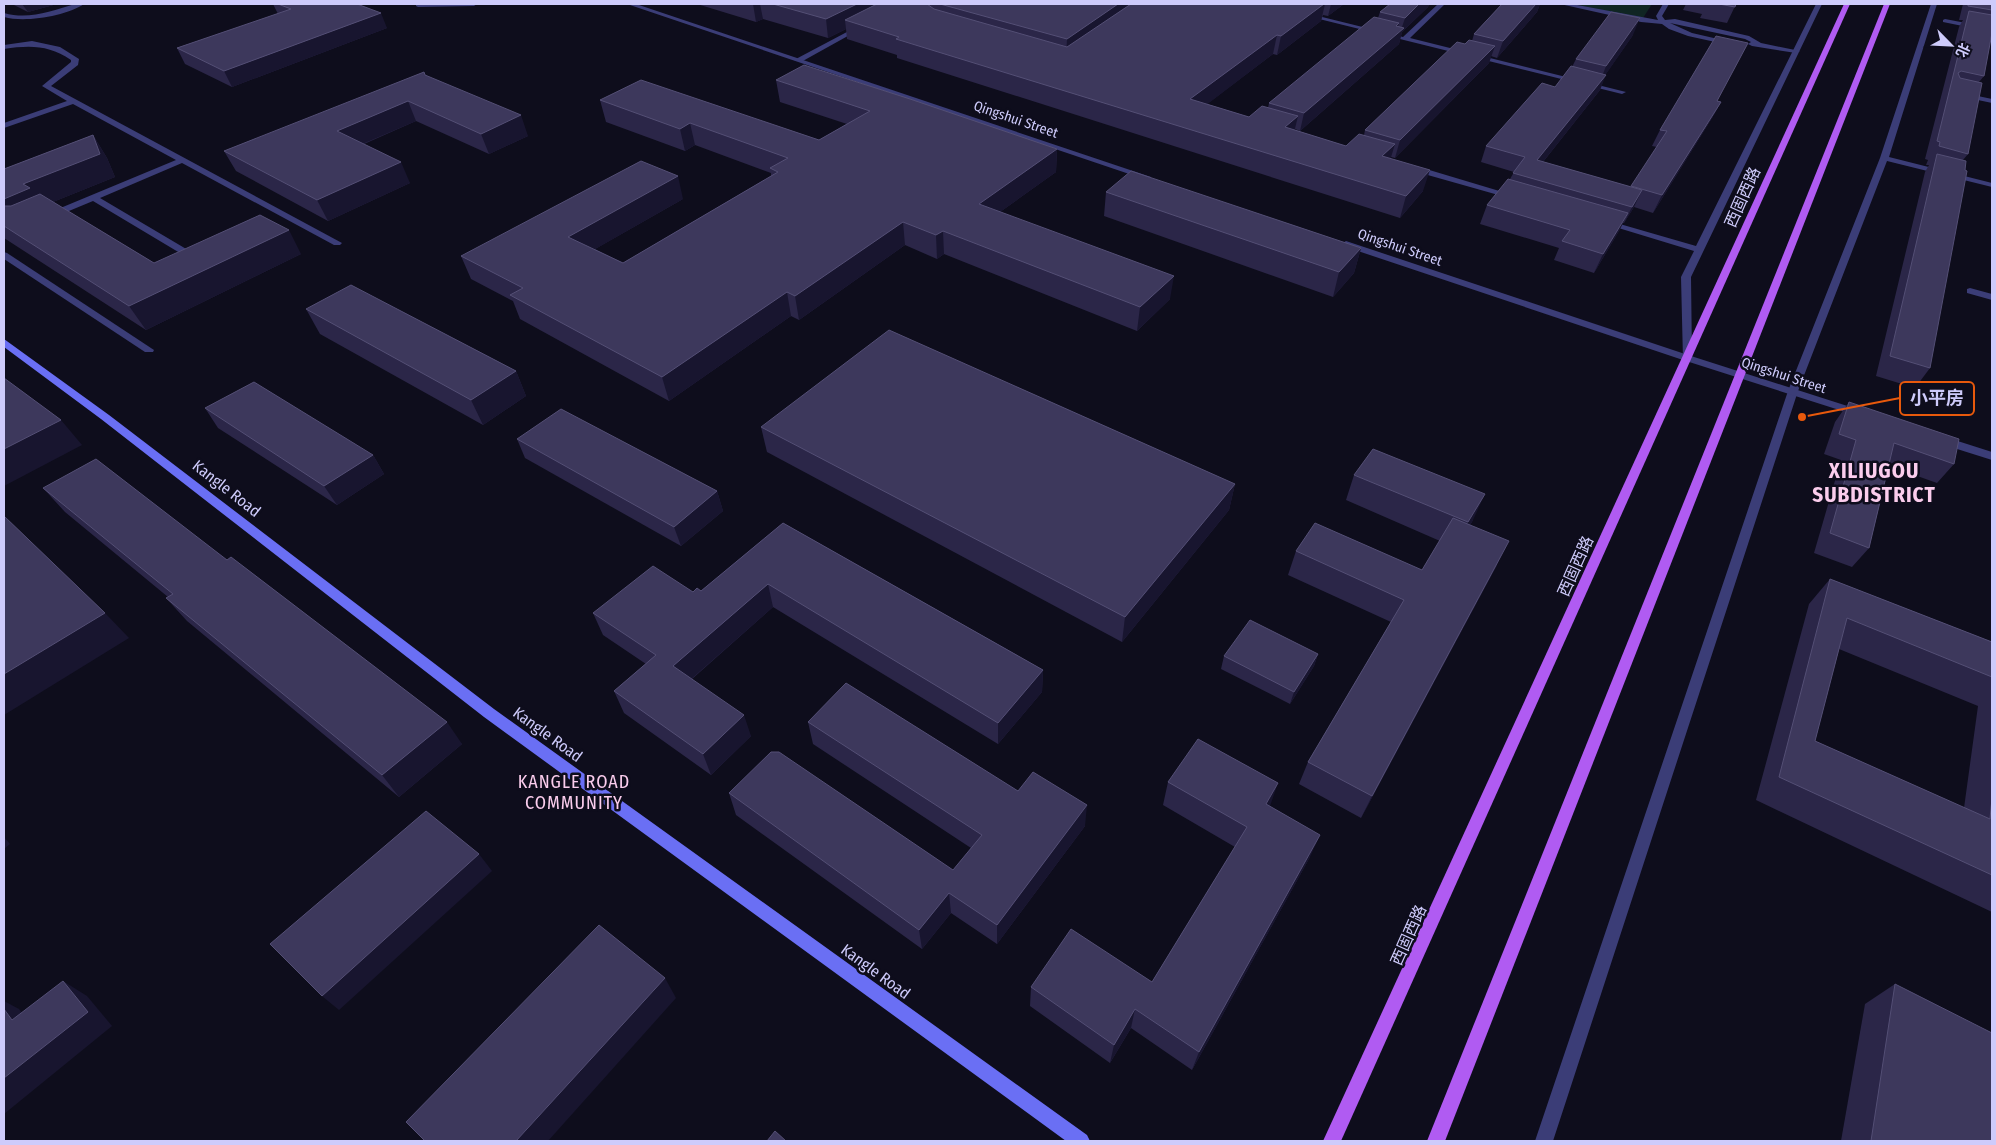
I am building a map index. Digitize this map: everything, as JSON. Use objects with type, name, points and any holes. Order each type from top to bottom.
[{"type":"main road","name":"西固西路","points":[[1332,1141],[1847,4]]},
{"type":"main road","points":[[1436,1141],[1887,4]]},
{"type":"main road","name":"Kangle Road","points":[[4,342],[105,417],[490,713],[1082,1141]]},
{"type":"street","points":[[4,15],[17,18],[39,16],[81,4]]},
{"type":"street","points":[[418,5],[474,4]]},
{"type":"street","name":"Qingshui Street","points":[[630,4],[1153,179]]},
{"type":"street","points":[[1405,39],[1442,4]]},
{"type":"street","points":[[1563,4],[1641,20],[1675,21],[1747,37],[1758,43]]},
{"type":"street","points":[[1666,4],[1659,16],[1662,22],[1672,30],[1740,44],[1758,43],[1796,51]]},
{"type":"street","points":[[1687,358],[1686,277],[1819,4]]},
{"type":"street","points":[[1544,1141],[1792,391],[1884,158],[1934,4]]},
{"type":"street","points":[[1300,13],[1622,92]]},
{"type":"street","points":[[1945,21],[1992,30]]},
{"type":"street","points":[[798,60],[868,23]]},
{"type":"street","points":[[4,47],[29,43],[48,44],[75,59],[75,64],[71,69],[46,86],[182,160],[280,217],[337,243]]},
{"type":"street","points":[[1952,92],[1992,101]]},
{"type":"street","points":[[4,126],[73,101]]},
{"type":"street","points":[[1884,158],[1992,186]]},
{"type":"street","points":[[41,219],[182,160]]},
{"type":"street","points":[[1403,165],[1518,198]]},
{"type":"street","points":[[93,197],[193,256],[202,253]]},
{"type":"street","points":[[1594,220],[1699,250]]},
{"type":"street","name":"Qingshui Street","points":[[1340,242],[1687,358],[1869,416]]},
{"type":"street","points":[[5,256],[149,350]]},
{"type":"street","points":[[1970,291],[1992,297]]},
{"type":"street","points":[[1935,437],[1992,456]]},
{"type":"green space","points":[[1573,4],[1652,4],[1643,18]]},
{"type":"building","points":[[278,4],[357,4],[381,13],[224,71],[177,48],[291,9]]},
{"type":"building","points":[[773,4],[857,4],[826,19]]},
{"type":"building","points":[[877,4],[927,4],[934,9],[1067,47],[1131,4],[1324,4],[1281,36],[1277,35],[1190,99],[1249,117],[1262,106],[1298,116],[1285,127],[1346,146],[1359,134],[1395,144],[1382,156],[1430,170],[1406,196],[896,39],[899,37],[845,20]]},
{"type":"building","points":[[940,4],[1118,4],[1067,39]]},
{"type":"building","points":[[1390,4],[1419,4],[1405,18],[1380,12]]},
{"type":"building","points":[[1502,4],[1536,4],[1503,41],[1474,34]]},
{"type":"building","points":[[1719,4],[1736,4],[1735,7]]},
{"type":"building","points":[[1968,4],[1992,4],[1992,10],[1968,6]]},
{"type":"building","points":[[1969,11],[1992,15],[1992,33],[1984,76],[1961,71],[1958,73],[1960,78],[1982,83],[1968,154],[1939,146],[1940,142],[1937,141]]},
{"type":"building","points":[[1611,12],[1640,18],[1606,66],[1576,59]]},
{"type":"building","points":[[1374,17],[1399,23],[1396,26],[1404,28],[1304,113],[1269,103]]},
{"type":"building","points":[[1716,36],[1748,43],[1717,101],[1721,102],[1662,195],[1631,186],[1667,131],[1660,130]]},
{"type":"building","points":[[1469,40],[1495,46],[1400,140],[1365,130],[1457,42],[1465,44]]},
{"type":"building","points":[[804,65],[1057,149],[979,204],[1174,276],[1140,307],[943,231],[936,235],[903,222],[795,296],[787,292],[662,377],[510,295],[523,288],[461,256],[641,161],[678,176],[568,237],[623,263],[778,172],[770,168],[788,158],[690,123],[680,129],[600,100],[641,80],[819,140],[870,111],[776,80]]},
{"type":"building","points":[[1571,66],[1606,75],[1537,160],[1642,190],[1632,207],[1513,173],[1525,157],[1486,146],[1542,83],[1555,87]]},
{"type":"building","points":[[424,72],[425,75],[521,115],[481,134],[408,101],[337,131],[401,162],[317,200],[224,151]]},
{"type":"building","points":[[93,135],[100,154],[23,184],[30,188],[4,199],[4,169]]},
{"type":"building","points":[[1937,154],[1966,161],[1965,170],[1967,171],[1930,368],[1890,356]]},
{"type":"building","points":[[1131,171],[1361,248],[1339,272],[1106,192]]},
{"type":"building","points":[[1508,179],[1628,213],[1603,254],[1562,241],[1570,230],[1487,205]]},
{"type":"building","points":[[40,194],[154,263],[260,215],[289,230],[129,306],[4,226],[4,206],[11,206]]},
{"type":"building","points":[[351,285],[516,371],[471,400],[306,309]]},
{"type":"building","points":[[889,330],[1235,484],[1125,617],[761,427]]},
{"type":"building","points":[[4,378],[61,420],[4,449]]},
{"type":"building","points":[[254,382],[373,455],[324,486],[205,408]]},
{"type":"building","points":[[1849,402],[1959,439],[1954,464],[1894,443],[1869,548],[1830,533],[1856,440],[1839,434]]},
{"type":"building","points":[[561,409],[717,491],[674,527],[517,439]]},
{"type":"building","points":[[1373,449],[1485,494],[1468,522],[1354,475]]},
{"type":"building","points":[[96,459],[227,560],[231,557],[447,722],[382,775],[166,598],[173,594],[43,488]]},
{"type":"building","points":[[4,516],[105,613],[4,674]]},
{"type":"building","points":[[1453,518],[1509,541],[1372,796],[1308,762],[1404,600],[1296,551],[1315,523],[1422,570]]},
{"type":"building","points":[[783,523],[1043,670],[998,723],[768,584],[673,666],[744,715],[703,754],[614,691],[656,655],[593,613],[653,566],[693,592],[697,588],[701,591]]},
{"type":"building","points":[[1830,579],[1992,642],[1992,677],[1847,618],[1815,741],[1990,819],[1992,798],[1992,875],[1779,777]]},
{"type":"building","points":[[1250,620],[1318,654],[1294,692],[1224,656]]},
{"type":"building","points":[[846,683],[1018,791],[1033,772],[1087,805],[997,925],[949,893],[919,930],[729,793],[771,752],[779,752],[953,870],[982,835],[808,722]]},
{"type":"building","points":[[1198,739],[1278,783],[1266,804],[1320,835],[1199,1052],[1135,1009],[1114,1045],[1031,987],[1071,929],[1152,982],[1247,827],[1168,782]]},
{"type":"building","points":[[426,811],[479,854],[322,996],[270,944]]},
{"type":"building","points":[[599,925],[665,978],[516,1141],[425,1141],[406,1122]]},
{"type":"building","points":[[63,981],[88,1012],[4,1078],[4,1009],[12,1020]]},
{"type":"building","points":[[1895,984],[1992,1033],[1992,1141],[1871,1141]]},
{"type":"building","points":[[775,1131],[786,1141],[767,1141]]},
{"type":"place","name":"小平房","points":[[1802,417]]},
{"type":"district","name":"XILIUGOU SUBDISTRICT","points":[[1874,483]]},
{"type":"district","name":"KANGLE ROAD COMMUNITY","points":[[574,792]]}]
